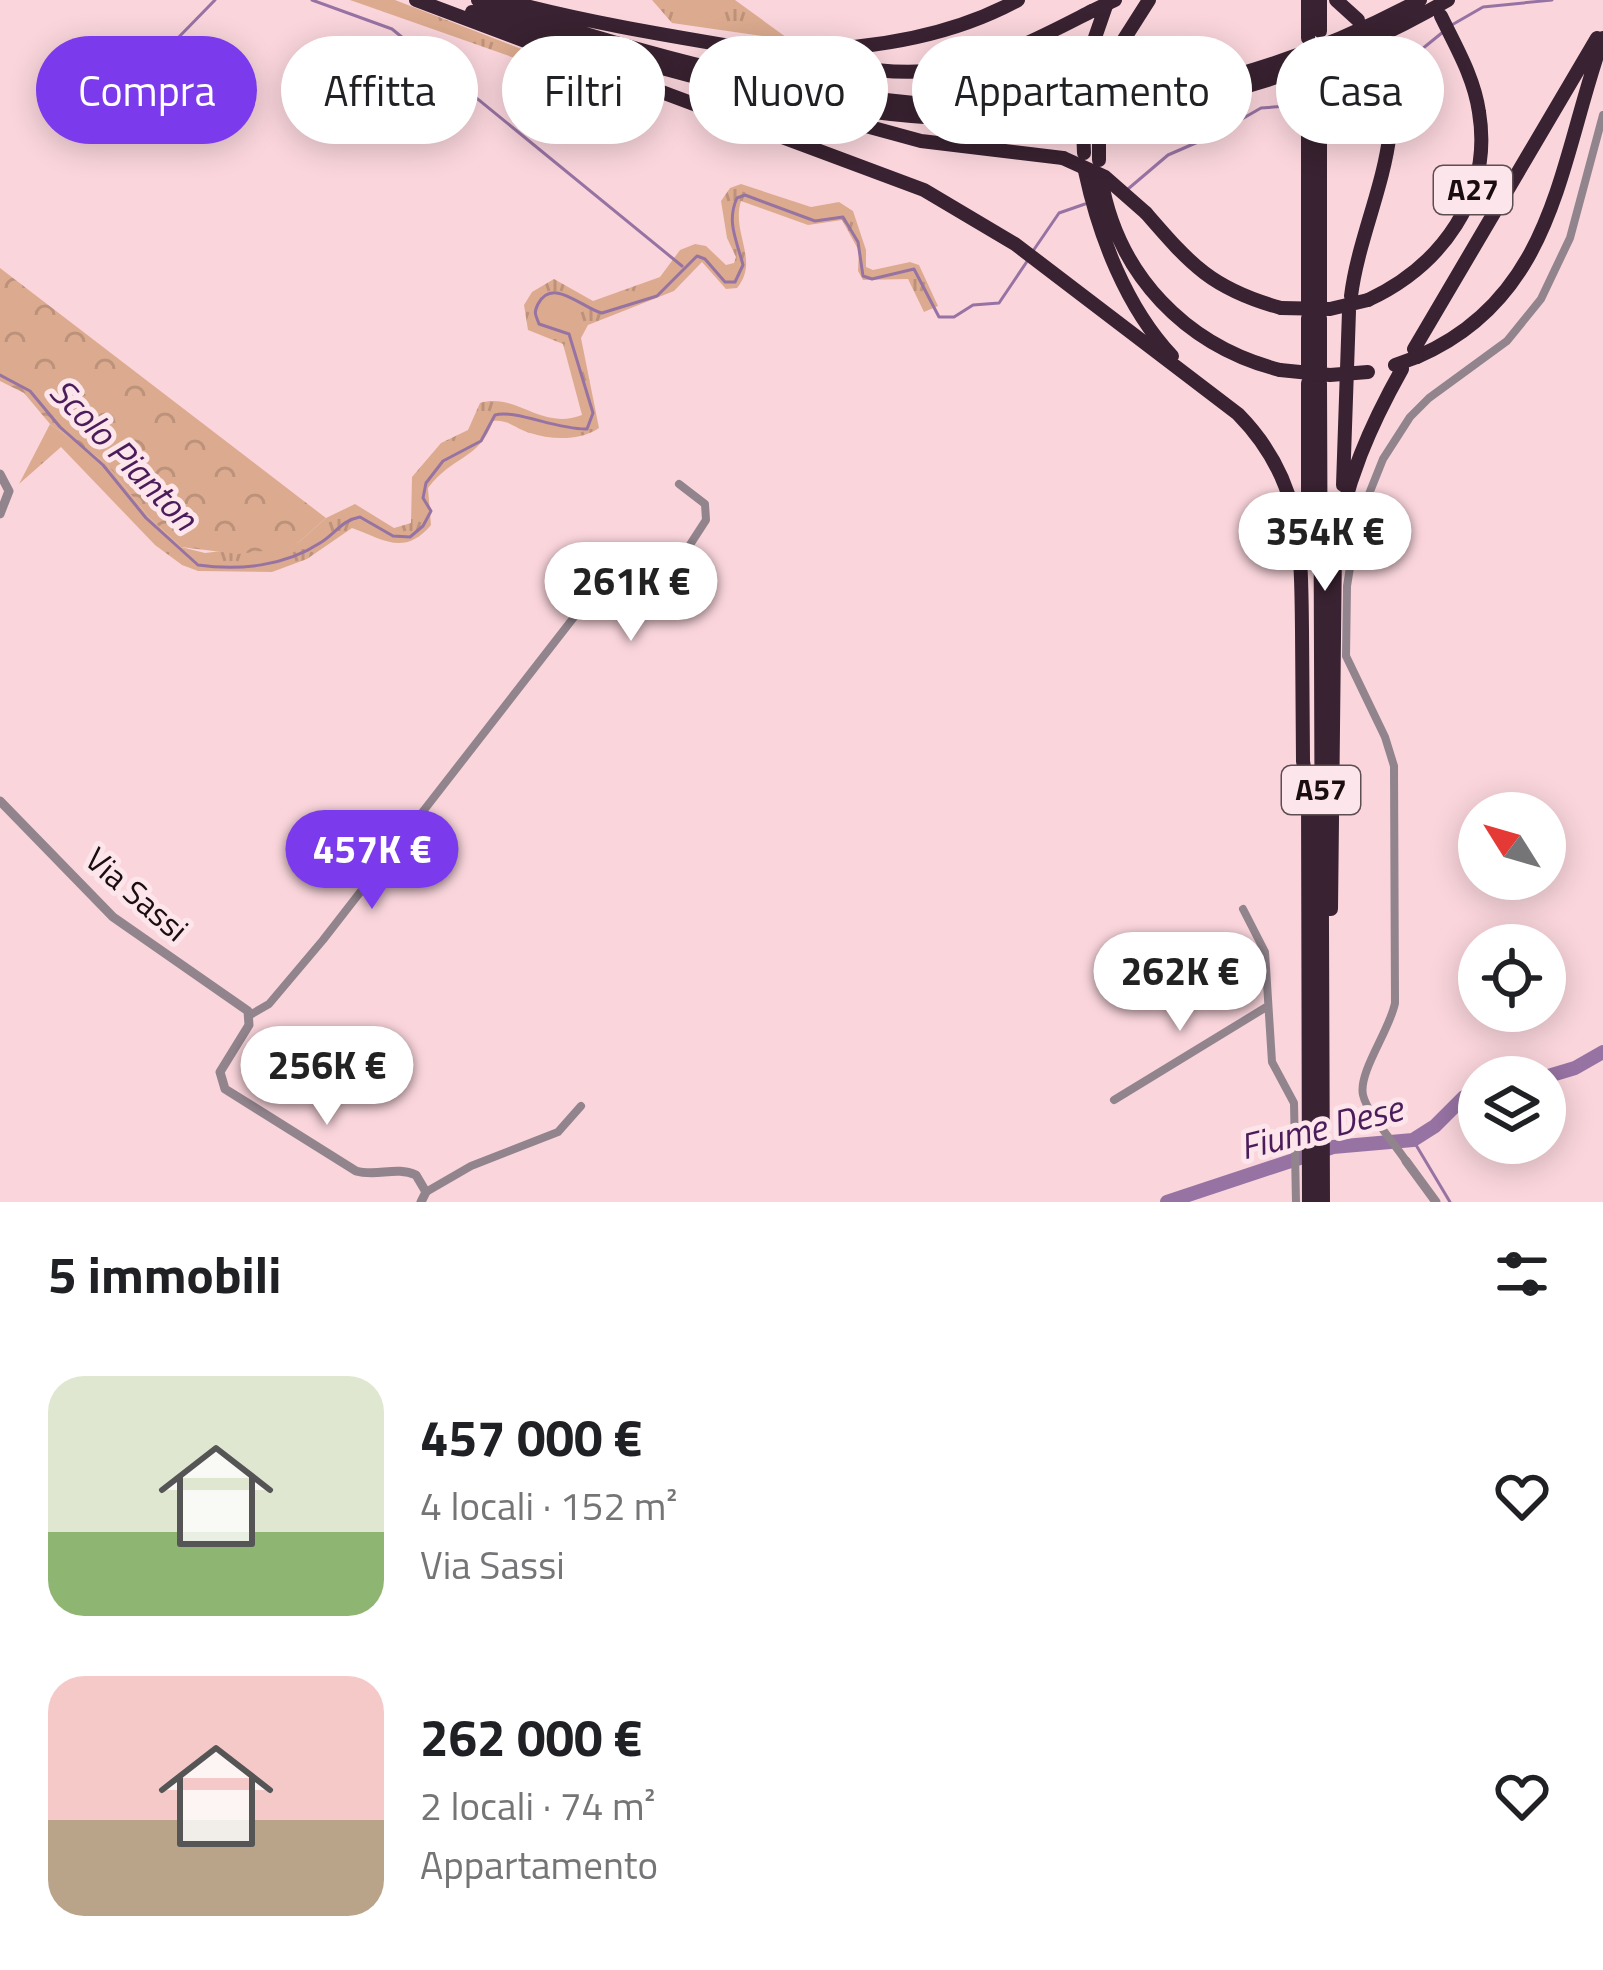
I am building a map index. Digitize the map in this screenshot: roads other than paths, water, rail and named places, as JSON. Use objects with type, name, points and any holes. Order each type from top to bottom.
[{"type":"highway","points":[[416,0],[880,171],[959,209],[1015,244],[1206,389]]},
{"type":"highway","points":[[436,0],[573,36]]},
{"type":"highway","points":[[478,0],[581,36]]},
{"type":"highway","points":[[503,0],[561,16],[689,39]]},
{"type":"highway","points":[[888,42],[969,23],[1018,0]]},
{"type":"highway","points":[[888,69],[938,70],[1000,55],[1111,0]]},
{"type":"highway","points":[[1096,36],[1111,0]]},
{"type":"highway","points":[[1126,36],[1149,0]]},
{"type":"highway","points":[[1308,0],[1314,34],[1320,0]]},
{"type":"highway","points":[[1336,0],[1358,20]]},
{"type":"highway","points":[[1252,69],[1305,53],[1420,0]]},
{"type":"highway","points":[[1252,83],[1337,55],[1448,0]]},
{"type":"highway","name":"A27","points":[[888,131],[922,141],[1063,158],[1105,177],[1146,213],[1192,266],[1218,284],[1281,308],[1330,309],[1368,300],[1416,273],[1454,232],[1467,208],[1480,151],[1480,116],[1473,86],[1442,16]]},
{"type":"highway","points":[[1415,353],[1455,337],[1492,309],[1530,258],[1553,204],[1603,33]]},
{"type":"highway","points":[[1322,1069],[1328,1057],[1333,589],[1342,508],[1362,448],[1399,367],[1415,353],[1603,33]]},
{"type":"highway","points":[[665,57],[912,105]]},
{"type":"highway","name":"A57","points":[[1310,1135],[1322,1069],[1314,144]]},
{"type":"highway","name":"A27","points":[[1342,508],[1350,304],[1364,228],[1388,144]]},
{"type":"highway","name":"A57","points":[[1085,171],[1098,187],[1114,265],[1154,334],[1206,389],[1238,414],[1266,448],[1286,485],[1301,542],[1308,794]]},
{"type":"highway","points":[[1101,212],[1136,271],[1171,313],[1216,346],[1280,370],[1330,375],[1399,367]]},
{"type":"highway","name":"A57","points":[[1309,1202],[1314,375]]},
{"type":"highway","name":"A57","points":[[1310,1182],[1323,1202]]},
{"type":"street","points":[[1436,1202],[1366,1104],[1363,1085],[1395,1003],[1394,776],[1385,737],[1346,656],[1354,537],[1382,459],[1411,417],[1429,398],[1507,341],[1551,282],[1570,238],[1603,116]]},
{"type":"street","points":[[0,474],[9,491],[0,514]]},
{"type":"street","points":[[581,1106],[558,1132],[471,1166],[423,1197],[421,1179],[411,1172],[356,1171],[225,1089],[220,1079],[222,1066],[249,1025],[250,1015],[268,1004],[323,940],[578,612],[596,604],[632,622],[647,611],[707,516],[705,504],[679,484]]},
{"type":"street","name":"Via Sassi","points":[[0,801],[112,917],[250,1015]]},
{"type":"street","points":[[1243,909],[1265,952],[1272,1062],[1310,1135]]},
{"type":"street","points":[[1114,1100],[1268,1006]]},
{"type":"street","points":[[1297,1202],[1310,1182]]},
{"type":"waterway","points":[[180,36],[215,0]]},
{"type":"waterway","points":[[312,0],[392,29],[682,266]]},
{"type":"waterway","name":"Scolo Pianton","points":[[1450,26],[1483,7],[1552,0]]},
{"type":"waterway","name":"Scolo Pianton","points":[[1438,36],[1443,32]]},
{"type":"waterway","name":"Scolo Pianton","points":[[1128,189],[1168,155],[1261,108],[1276,107]]},
{"type":"waterway","name":"Scolo Pianton","points":[[0,375],[30,391],[60,427],[103,465],[146,518],[198,565],[245,567],[306,551],[360,517],[393,536],[410,537],[431,511],[423,498],[426,483],[443,461],[481,441],[495,415],[587,429],[593,413],[569,334],[539,324],[538,304],[544,296],[560,293],[602,313],[657,296],[697,256],[725,282],[735,282],[743,265],[732,223],[737,198],[745,195],[815,221],[843,217],[858,242],[863,276],[872,279],[914,269],[939,317],[954,317],[973,305],[999,303],[1028,260]]},
{"type":"waterway","name":"Scolo Pianton","points":[[1033,251],[1059,213],[1085,204]]},
{"type":"waterway","name":"Fiume Dese","points":[[1566,1071],[1603,1052]]},
{"type":"waterway","name":"Fiume Dese","points":[[1167,1202],[1333,1147],[1413,1140],[1458,1103]]},
{"type":"waterway","points":[[1413,1140],[1450,1202]]}]
